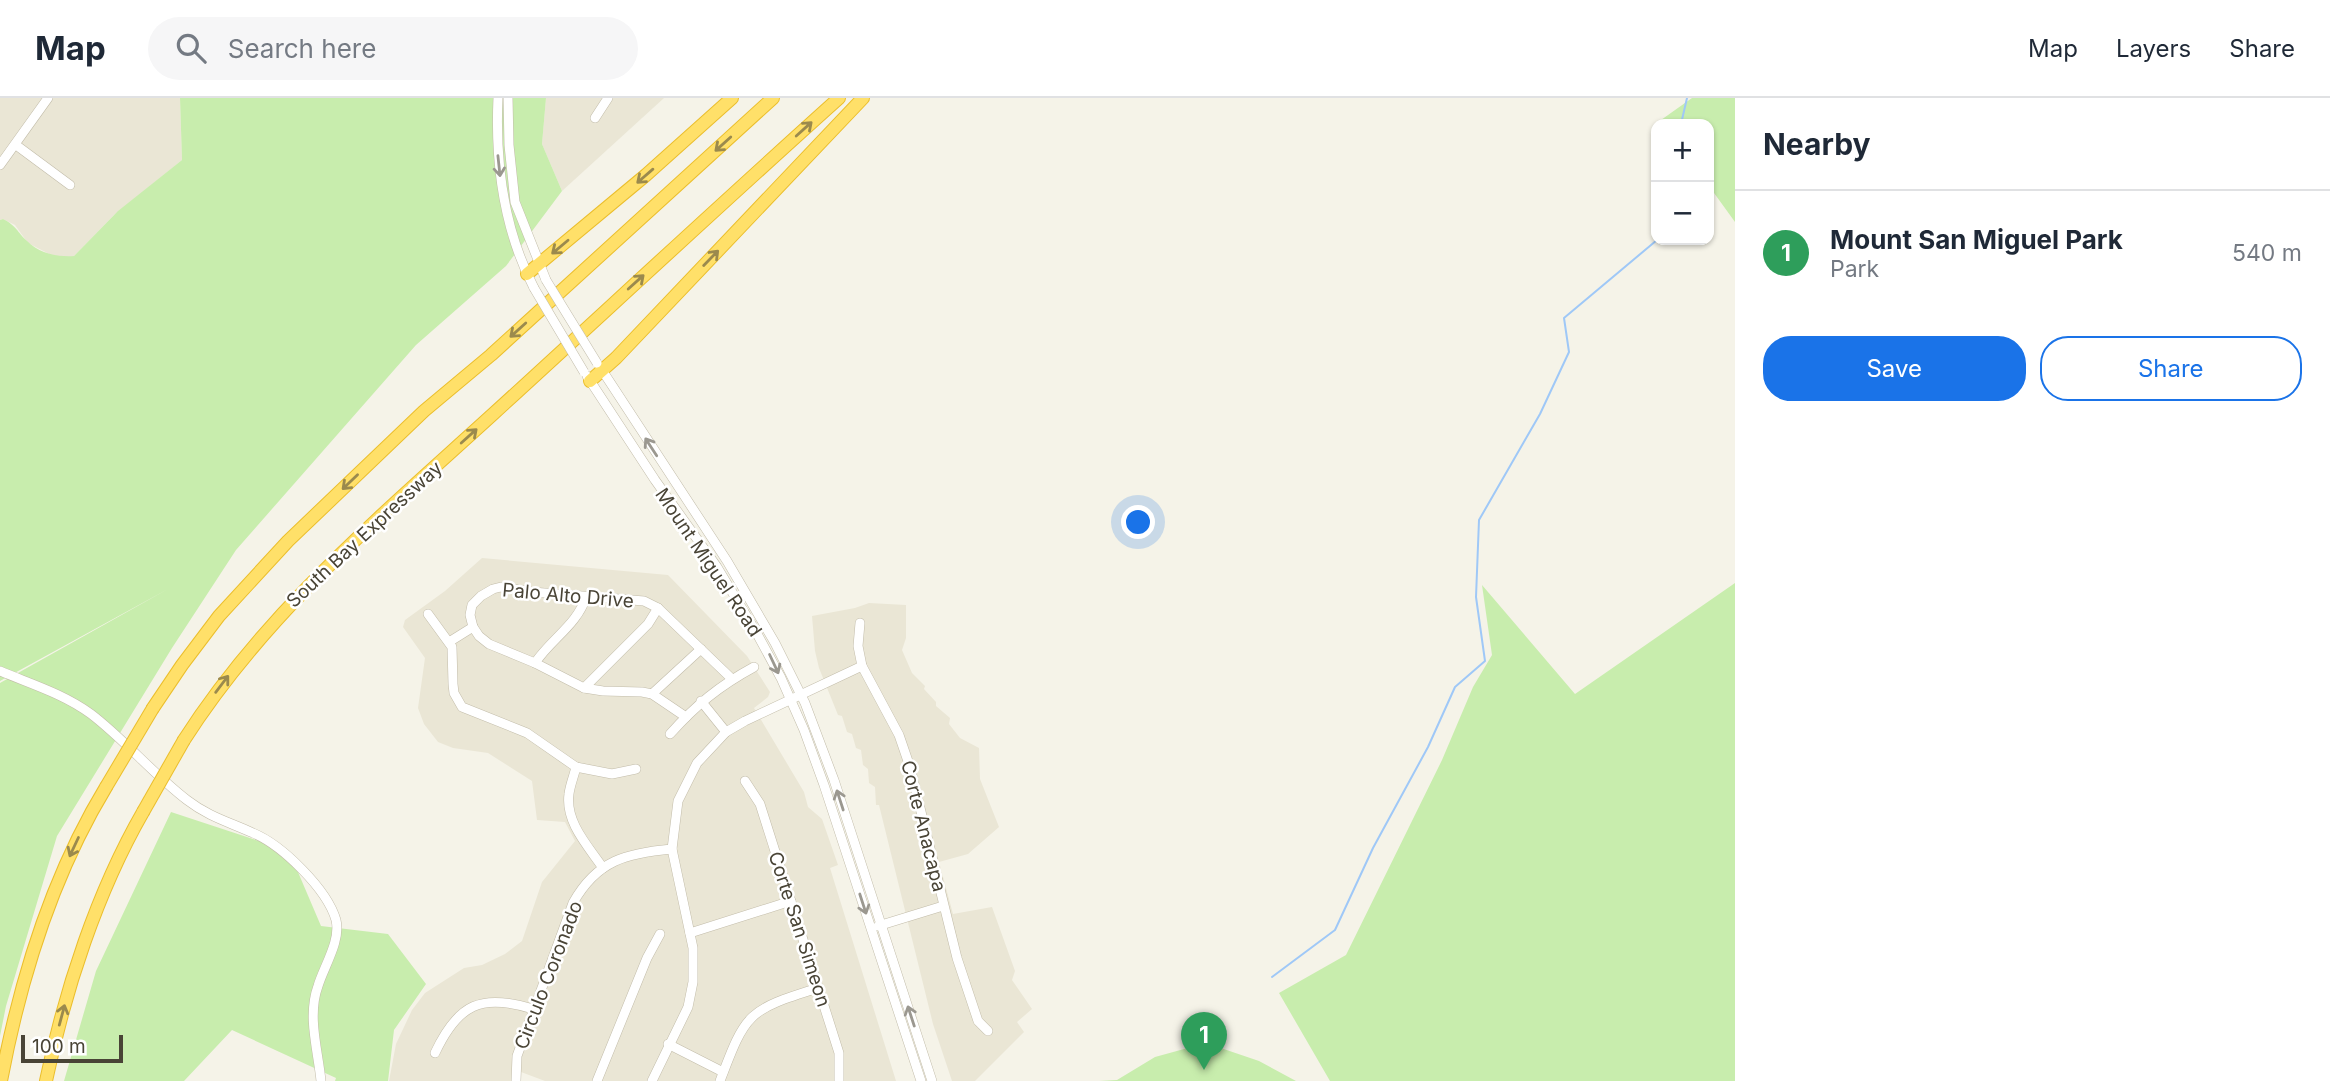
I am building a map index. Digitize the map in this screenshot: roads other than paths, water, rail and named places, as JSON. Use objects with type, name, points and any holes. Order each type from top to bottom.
[{"type":"highway","points":[[527,274],[732,98]]},
{"type":"highway","points":[[1,1081],[24,986],[51,903],[84,826],[152,708],[219,616],[288,541],[424,411],[500,346],[774,98]]},
{"type":"highway","name":"South Bay Expressway","points":[[46,1081],[82,950],[122,854],[184,740],[262,634],[365,530],[839,98]]},
{"type":"highway","points":[[587,377],[600,367],[863,98]]},
{"type":"street","points":[[0,165],[48,98]]},
{"type":"street","name":"Mount Miguel Road","points":[[498,98],[498,155],[503,194],[515,243],[527,274],[587,377],[717,567],[768,653],[790,698],[824,785],[921,1081]]},
{"type":"street","name":"Mount Miguel Road","points":[[508,98],[509,145],[515,202],[539,265],[600,367],[733,572],[775,643],[800,694],[834,780],[932,1081]]},
{"type":"street","points":[[595,118],[608,98]]},
{"type":"street","points":[[16,145],[70,185]]},
{"type":"street","name":"Palo Alto Drive","points":[[473,626],[470,615],[472,605],[493,589],[502,587],[532,592],[631,599],[658,608],[732,679]]},
{"type":"street","points":[[535,663],[579,615],[586,597]]},
{"type":"street","points":[[584,688],[648,624],[658,608]]},
{"type":"street","points":[[428,614],[453,651],[454,693],[462,707],[527,733],[576,767],[612,774],[635,769]]},
{"type":"street","name":"Corte Anacapa","points":[[860,624],[858,646],[862,666],[899,735],[908,760],[957,958],[978,1021],[988,1031]]},
{"type":"street","points":[[449,642],[473,626],[479,636],[489,644],[584,688],[652,694],[686,717]]},
{"type":"street","points":[[652,694],[701,649]]},
{"type":"street","points":[[652,1081],[688,1007],[691,995],[694,958],[672,849],[678,801],[697,763],[726,732],[790,698],[862,666]]},
{"type":"street","points":[[670,734],[701,701],[754,667]]},
{"type":"street","points":[[0,671],[66,698],[92,715],[186,800],[215,819],[255,833],[269,841],[310,877],[328,901],[336,921],[337,934],[316,990],[313,1012],[321,1081]]},
{"type":"street","points":[[701,701],[726,732]]},
{"type":"street","points":[[576,767],[569,794],[569,808],[575,828],[603,868]]},
{"type":"street","name":"Corte San Simeon","points":[[746,781],[760,804],[839,1053],[839,1081]]},
{"type":"street","name":"Circulo Coronado","points":[[516,1081],[517,1056],[573,903],[588,881],[603,868],[631,854],[672,849]]},
{"type":"street","points":[[690,933],[791,901]]},
{"type":"street","points":[[871,929],[943,906]]},
{"type":"street","points":[[597,1081],[647,958],[660,934]]},
{"type":"street","points":[[668,1044],[722,1077],[737,1037],[754,1014],[773,1002],[818,988]]},
{"type":"street","points":[[435,1053],[453,1022],[477,1005],[507,1002],[533,1009]]},
{"type":"waterway","points":[[1682,119],[1687,98]]},
{"type":"waterway","points":[[1272,977],[1335,930],[1373,848],[1428,747],[1455,687],[1485,661],[1476,597],[1479,520],[1540,414],[1569,352],[1564,318],[1651,245]]},
{"type":"place","name":"Mount San Miguel Park","points":[[1204,1070]]}]
